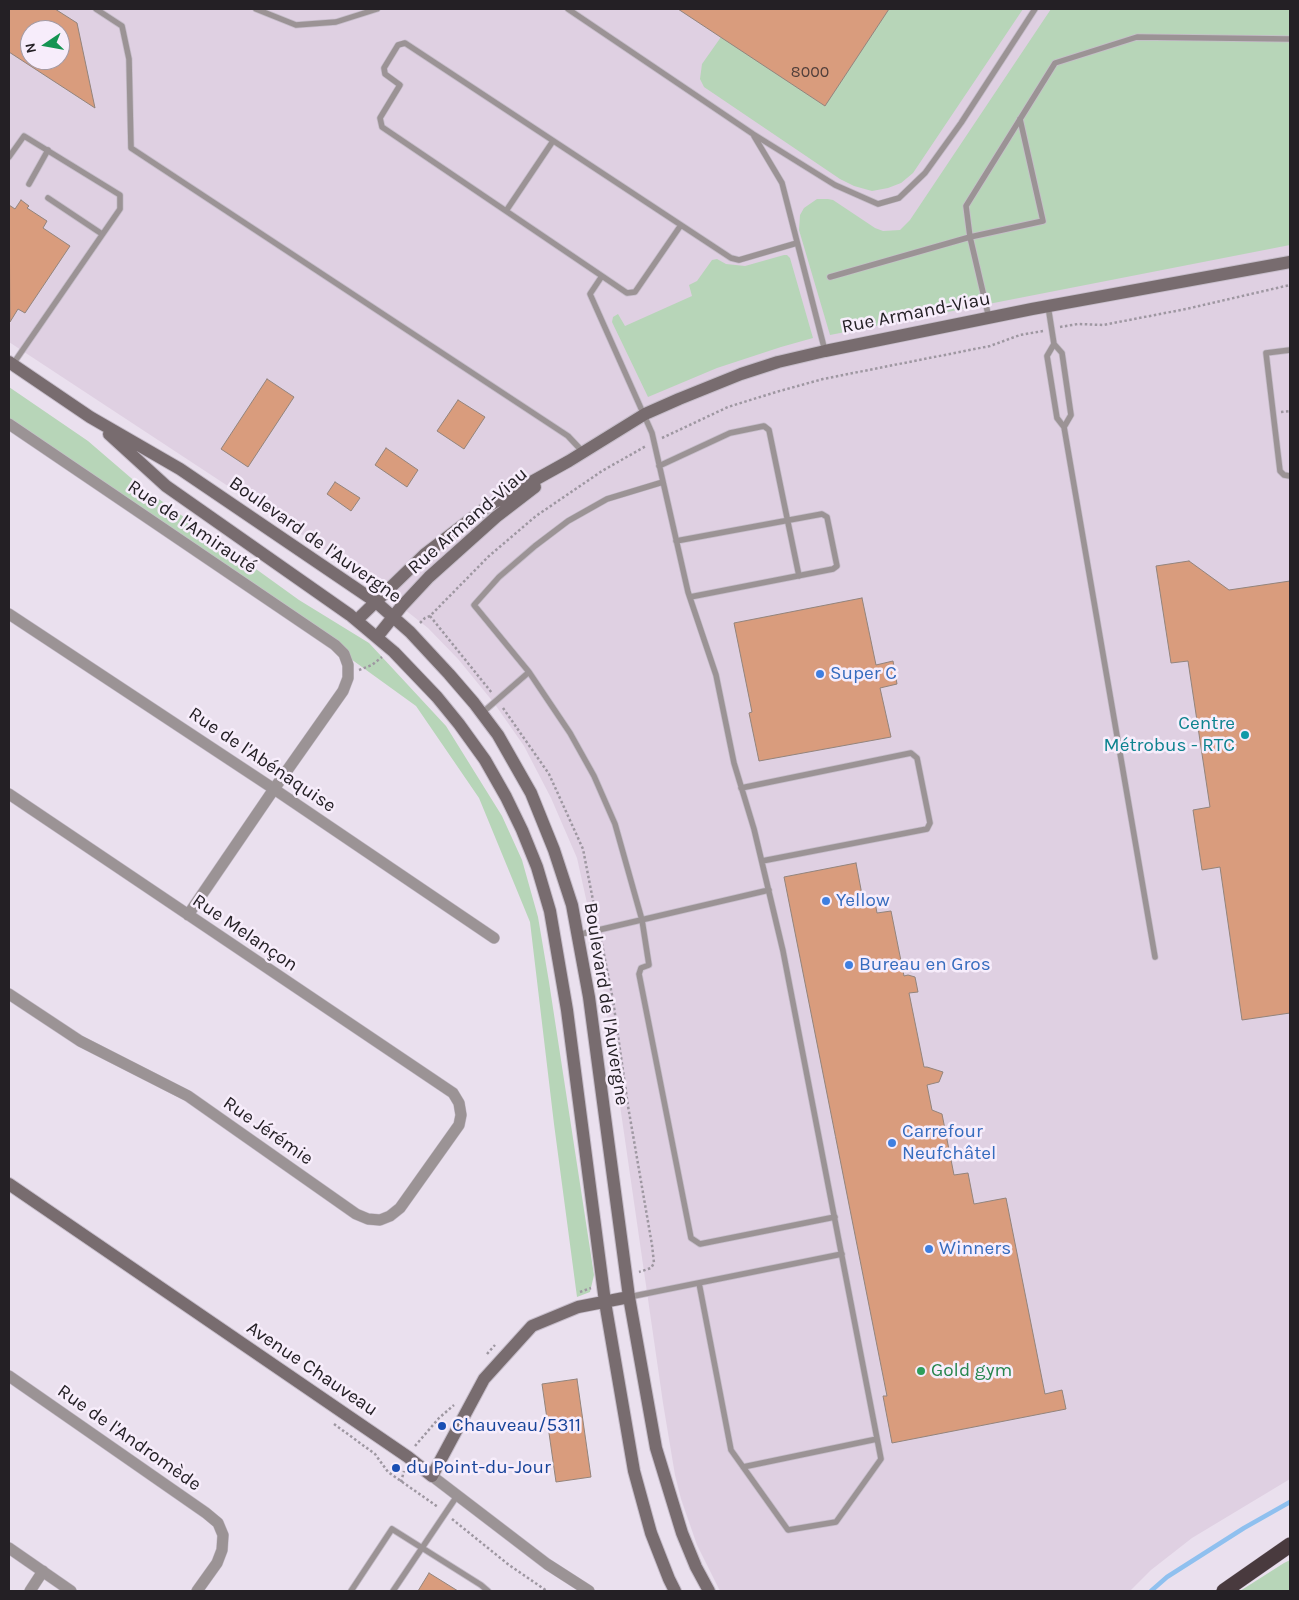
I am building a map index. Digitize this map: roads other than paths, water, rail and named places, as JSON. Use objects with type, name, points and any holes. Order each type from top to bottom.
[{"type":"highway","points":[[1224,1591],[1290,1545]]},
{"type":"main road","name":"Rue Armand-Viau","points":[[357,620],[425,554],[488,506],[569,461],[646,414],[759,368],[825,351],[1048,306],[1290,262]]},
{"type":"main road","name":"Boulevard de l'Auvergne","points":[[11,363],[90,417],[180,469],[376,602],[428,651],[482,712],[498,735],[531,793],[554,850],[572,905],[589,997],[629,1297],[656,1448],[668,1492],[685,1541],[696,1567],[710,1591]]},
{"type":"main road","name":"Boulevard de l'Auvergne","points":[[90,417],[166,486],[357,620],[394,652],[437,697],[485,760],[522,830],[537,867],[550,911],[567,1010],[605,1302],[634,1471],[651,1533],[668,1579],[675,1591]]},
{"type":"main road","name":"Rue Armand-Viau","points":[[377,637],[429,577],[496,517],[569,461]]},
{"type":"main road","name":"Avenue Chauveau","points":[[9,1184],[408,1457],[432,1476]]},
{"type":"main road","points":[[432,1476],[484,1378],[532,1326],[578,1307],[629,1297]]},
{"type":"street","name":"Rue de l'Amirauté","points":[[9,424],[336,645],[344,654],[348,669],[343,691],[274,789]]},
{"type":"street","name":"Rue de l'Abénaquise","points":[[9,614],[274,789],[494,938]]},
{"type":"street","points":[[188,915],[274,789]]},
{"type":"street","name":"Rue Melançon","points":[[9,794],[452,1093],[459,1103]]},
{"type":"street","name":"Rue Jérémie","points":[[9,994],[80,1041],[188,1096],[356,1214],[368,1219],[380,1220],[390,1216],[400,1208],[459,1125],[461,1115],[459,1103]]},
{"type":"street","name":"Rue de l'Andromède","points":[[9,1376],[218,1523],[223,1535],[222,1550],[217,1562],[197,1591]]},
{"type":"street","name":"Avenue Chauveau","points":[[432,1476],[547,1564],[589,1591]]},
{"type":"street","points":[[9,1548],[71,1591]]},
{"type":"street","points":[[30,1591],[43,1571]]},
{"type":"lane","points":[[96,9],[122,26],[128,59],[131,148],[568,436],[583,452]]},
{"type":"lane","points":[[256,9],[296,25],[336,22],[377,9]]},
{"type":"lane","points":[[568,9],[753,134],[835,185],[878,204],[899,198],[926,173],[1035,9]]},
{"type":"lane","points":[[989,318],[970,237],[966,206],[1055,63],[1137,37],[1290,39]]},
{"type":"lane","points":[[681,225],[635,292],[627,293],[382,127],[380,118],[400,85],[385,74],[384,68],[398,44],[405,43],[553,141],[681,225],[731,258],[739,260],[796,242]]},
{"type":"lane","points":[[830,276],[970,237],[1043,221],[1020,120]]},
{"type":"lane","points":[[753,134],[782,183],[825,351]]},
{"type":"lane","points":[[9,157],[24,136],[120,195],[120,209],[11,363]]},
{"type":"lane","points":[[506,211],[553,141]]},
{"type":"lane","points":[[29,184],[48,150]]},
{"type":"lane","points":[[48,198],[102,234]]},
{"type":"lane","points":[[602,276],[590,294],[646,414],[652,433],[690,597],[716,675],[734,764],[754,828],[783,951],[881,1459],[836,1522],[788,1530],[732,1450],[699,1283]]},
{"type":"lane","points":[[1048,306],[1054,344],[1062,353],[1071,415],[1064,427]]},
{"type":"lane","points":[[1054,344],[1047,356],[1057,418],[1064,427],[1155,957]]},
{"type":"lane","points":[[1290,350],[1266,353],[1280,471],[1284,475],[1290,476]]},
{"type":"lane","points":[[659,466],[730,433],[764,426],[769,430],[799,576]]},
{"type":"lane","points":[[663,482],[607,499],[568,521],[499,577],[474,605],[529,672],[570,733],[594,776],[615,824],[642,920],[649,966],[641,968],[639,974],[691,1238],[700,1244],[835,1217]]},
{"type":"lane","points":[[676,541],[822,514],[827,517],[837,566],[833,569],[690,597]]},
{"type":"lane","points":[[482,712],[529,672]]},
{"type":"lane","points":[[741,788],[911,753],[917,758],[930,823],[926,829],[762,862]]},
{"type":"lane","points":[[577,935],[768,890]]},
{"type":"lane","points":[[629,1297],[842,1254]]},
{"type":"lane","points":[[743,1467],[877,1439]]},
{"type":"lane","points":[[393,1591],[457,1496]]},
{"type":"lane","points":[[351,1591],[392,1529],[485,1590]]},
{"type":"waterway","points":[[1151,1591],[1167,1577],[1244,1528],[1290,1502]]},
{"type":"place","name":"Super C","points":[[820,674]]},
{"type":"place","name":"Centre Métrobus - RTC","points":[[1245,735]]},
{"type":"place","name":"Yellow","points":[[826,901]]},
{"type":"place","name":"Bureau en Gros","points":[[849,965]]},
{"type":"place","name":"Carrefour Neufchâtel","points":[[892,1143]]},
{"type":"place","name":"Winners","points":[[929,1249]]},
{"type":"place","name":"Gold gym","points":[[921,1371]]},
{"type":"place","name":"Chauveau/5311","points":[[442,1426]]},
{"type":"place","name":"du Point-du-Jour","points":[[396,1468]]}]
